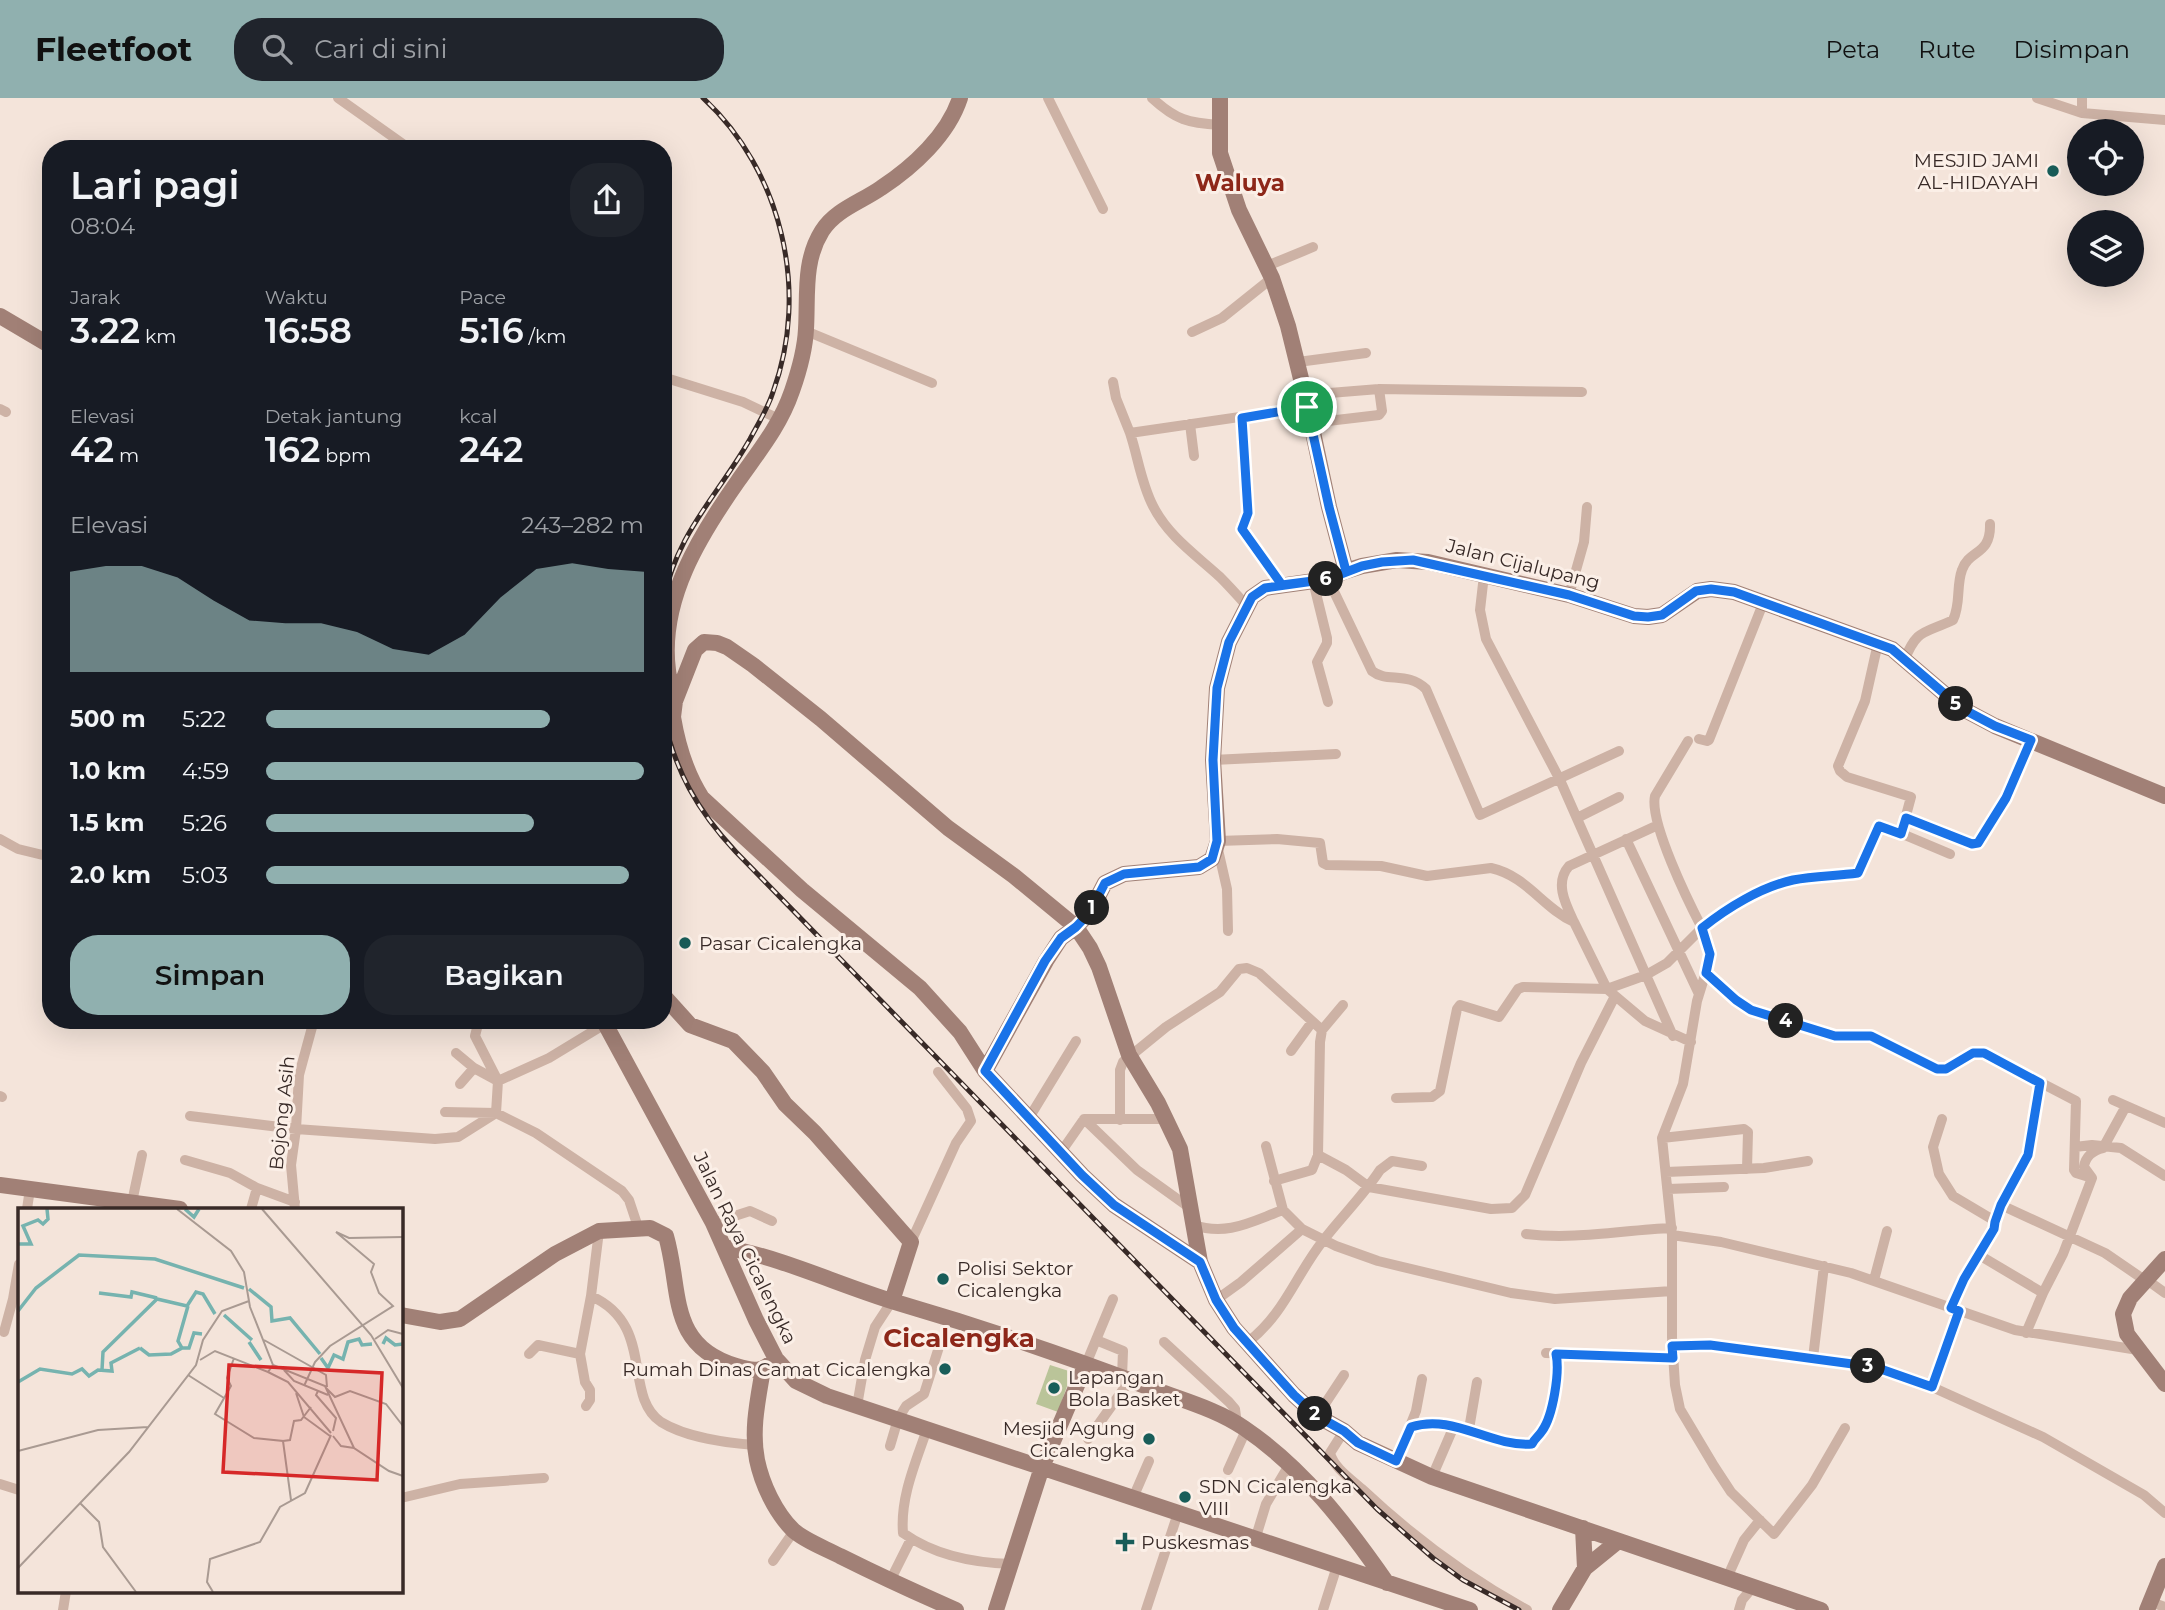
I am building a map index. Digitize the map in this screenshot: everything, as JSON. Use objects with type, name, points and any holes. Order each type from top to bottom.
[{"type":"street","points":[[338,98],[397,140]]},
{"type":"street","points":[[672,612],[687,562],[702,535],[798,394],[806,331],[810,259],[823,230],[840,213],[881,188],[923,152],[954,115],[960,98]]},
{"type":"street","points":[[1048,98],[1103,208]]},
{"type":"street","points":[[1152,98],[1180,119],[1192,123],[1220,125]]},
{"type":"street","points":[[1220,98],[1220,153],[1238,210],[1269,272],[1298,362],[1329,507],[1346,571]]},
{"type":"street","points":[[2037,98],[2082,113],[2165,120]]},
{"type":"street","points":[[2082,98],[2082,113]]},
{"type":"street","points":[[1192,332],[1222,318],[1269,272],[1313,247]]},
{"type":"street","points":[[0,316],[42,340]]},
{"type":"street","points":[[806,331],[932,383]]},
{"type":"street","points":[[1298,362],[1366,353]]},
{"type":"street","points":[[672,380],[743,402],[781,420]]},
{"type":"street","points":[[1113,382],[1115,398],[1130,433],[1153,507],[1180,542],[1222,579],[1246,605],[1229,642],[1220,672],[1214,712],[1217,843],[1227,889],[1228,931]]},
{"type":"street","points":[[1308,408],[1379,415],[1382,411],[1380,389]]},
{"type":"street","points":[[1130,433],[1308,408],[1380,389],[1582,392]]},
{"type":"street","points":[[1242,418],[1248,513],[1242,529],[1282,585]]},
{"type":"street","points":[[1190,424],[1194,456]]},
{"type":"street","points":[[1569,595],[1584,542],[1587,507]]},
{"type":"street","points":[[1904,661],[1911,642],[1919,634],[1953,620],[1958,609],[1962,569],[1966,562],[1985,547],[1990,536],[1990,524]]},
{"type":"street","name":"Jalan Cijalupang","points":[[1246,605],[1259,591],[1321,580],[1382,562],[1413,560],[1569,595],[1634,616],[1662,615],[1691,593],[1704,589],[1734,592],[1892,649],[1961,708],[1995,726],[2165,796]]},
{"type":"street","points":[[1485,575],[1480,610],[1486,639],[1560,780],[1673,1035]]},
{"type":"street","points":[[1321,580],[1327,643],[1317,662],[1328,702]]},
{"type":"street","points":[[1321,580],[1372,671],[1377,675],[1411,679],[1426,689],[1479,815],[1619,751]]},
{"type":"street","points":[[1764,601],[1709,740],[1693,740],[1654,796],[1653,803],[1658,825],[1686,897],[1702,928],[1710,954],[1699,995],[1683,1084],[1662,1138],[1672,1231],[1675,1385],[1680,1409],[1731,1492],[1774,1534],[1812,1485],[1844,1428]]},
{"type":"street","points":[[672,715],[700,644],[708,641],[727,647],[788,691],[948,828],[1014,876],[1076,927],[1099,967],[1129,1055],[1167,1119],[1182,1155],[1200,1262],[1216,1300],[1234,1328],[1294,1395],[1317,1416],[1344,1431],[1358,1443],[1432,1477],[1753,1587],[1797,1607],[1821,1610]]},
{"type":"street","points":[[1878,643],[1865,701],[1838,766],[1847,777],[1909,795],[1912,799],[1901,834]]},
{"type":"street","points":[[672,697],[682,756],[690,779],[702,798],[802,890],[920,988],[960,1032],[985,1071],[1114,1205],[1200,1262]]},
{"type":"street","points":[[1906,818],[1972,844],[1978,843],[2006,798],[2031,740]]},
{"type":"street","points":[[1213,760],[1336,754]]},
{"type":"street","points":[[1577,818],[1619,797]]},
{"type":"street","points":[[1658,825],[1569,866],[1563,875],[1562,897],[1611,992],[1645,1021],[1691,1042]]},
{"type":"street","points":[[1396,1098],[1432,1097],[1440,1091],[1460,1005],[1499,1017],[1518,989],[1523,987],[1611,992],[1661,968],[1716,917],[1773,886],[1795,880],[1858,873],[1879,826],[1950,854]]},
{"type":"street","points":[[0,839],[18,849],[42,855]]},
{"type":"street","points":[[1217,843],[1277,839],[1320,843],[1321,858],[1327,865],[1381,866],[1420,875],[1491,867],[1510,874],[1541,895],[1563,917],[1574,922]]},
{"type":"street","points":[[1626,839],[1699,995]]},
{"type":"street","points":[[985,1071],[1045,961],[1061,938],[1090,912],[1099,891],[1111,879],[1124,874],[1199,867],[1212,859],[1217,843]]},
{"type":"street","points":[[1120,1120],[1120,1070],[1129,1055],[1220,992],[1242,967],[1259,973],[1322,1030]]},
{"type":"street","points":[[1706,973],[1728,994],[1751,1010],[1835,1036],[1871,1036],[1937,1069],[1946,1069],[1973,1053],[1984,1053],[2077,1101],[2074,1172],[2092,1178]]},
{"type":"street","points":[[1318,1155],[1346,1170],[1369,1187],[1501,1210],[1512,1208],[1519,1204],[1525,1195],[1611,992]]},
{"type":"street","points":[[1274,1181],[1312,1170],[1318,1155],[1318,1054],[1322,1030],[1343,1004]]},
{"type":"street","points":[[672,1005],[690,1025],[733,1041],[763,1072],[785,1104],[815,1133],[911,1242]]},
{"type":"street","points":[[1291,1051],[1312,1022]]},
{"type":"street","name":"Bojong Asih","points":[[295,1206],[291,1165],[299,1075],[312,1029]]},
{"type":"street","points":[[477,1029],[475,1036],[498,1082],[496,1113]]},
{"type":"street","points":[[498,1082],[549,1058],[593,1029]]},
{"type":"street","name":"Jalan Raya Cicalengka","points":[[608,1029],[713,1223],[776,1359],[796,1381],[857,1406],[1470,1610]]},
{"type":"street","points":[[1029,1118],[1076,1041]]},
{"type":"street","points":[[456,1053],[474,1068],[498,1082]]},
{"type":"street","points":[[460,1084],[474,1068]]},
{"type":"street","points":[[857,1406],[874,1327],[891,1301],[911,1242],[957,1143],[971,1121],[967,1109],[939,1072]]},
{"type":"street","points":[[1932,1387],[1964,1279],[1994,1229],[2001,1205],[2028,1155],[2040,1083]]},
{"type":"street","points":[[2113,1100],[2165,1123]]},
{"type":"street","points":[[2092,1178],[2084,1167],[2085,1163],[2093,1151],[2103,1148],[2126,1106]]},
{"type":"street","points":[[445,1112],[496,1113],[547,1139],[622,1191],[629,1200],[638,1227]]},
{"type":"street","points":[[190,1116],[296,1129],[435,1139],[458,1137],[496,1113]]},
{"type":"street","points":[[1084,1119],[1167,1119]]},
{"type":"street","points":[[1061,1152],[1084,1119]]},
{"type":"street","points":[[1084,1119],[1137,1170],[1190,1208]]},
{"type":"street","points":[[1942,1119],[1933,1147],[1945,1185],[1953,1196],[1995,1222]]},
{"type":"street","points":[[1662,1138],[1744,1129],[1748,1132],[1747,1169]]},
{"type":"street","points":[[2075,1147],[2092,1145],[2121,1148],[2165,1176]]},
{"type":"street","points":[[1266,1146],[1283,1210],[1301,1229],[1398,1268],[1511,1293],[1563,1298],[1672,1291]]},
{"type":"street","points":[[132,1202],[142,1155]]},
{"type":"street","points":[[185,1160],[230,1172],[295,1206]]},
{"type":"street","points":[[1666,1172],[1747,1169],[1808,1161]]},
{"type":"street","points":[[1248,1342],[1275,1317],[1303,1269],[1324,1240],[1388,1162],[1422,1166]]},
{"type":"street","points":[[2026,1333],[2070,1236],[2092,1178]]},
{"type":"street","points":[[0,1185],[173,1208]]},
{"type":"street","points":[[1668,1189],[1724,1187]]},
{"type":"street","points":[[251,1208],[257,1188]]},
{"type":"street","points":[[27,1208],[30,1189]]},
{"type":"street","points":[[2001,1205],[2105,1253],[2165,1293]]},
{"type":"street","points":[[1193,1224],[1217,1230],[1231,1230],[1283,1210]]},
{"type":"street","points":[[713,1223],[750,1211],[772,1221]]},
{"type":"street","points":[[402,1315],[440,1322],[460,1319],[555,1254],[598,1231],[638,1227],[657,1230],[666,1236],[676,1300],[684,1322],[707,1354],[748,1370],[763,1369],[776,1359]]},
{"type":"street","points":[[1216,1300],[1241,1282],[1301,1229]]},
{"type":"street","points":[[1526,1234],[1569,1237],[1631,1229],[1672,1231],[1874,1280],[2026,1333],[2138,1350]]},
{"type":"street","points":[[586,1406],[590,1400],[590,1390],[585,1382],[580,1353],[591,1296],[598,1231]]},
{"type":"street","points":[[1874,1280],[1887,1231]]},
{"type":"street","points":[[724,1247],[757,1255],[891,1301],[1015,1338],[1188,1402],[1242,1427],[1289,1465],[1326,1502],[1387,1583]]},
{"type":"street","points":[[1979,1255],[2042,1293]]},
{"type":"street","points":[[2164,1262],[2130,1298],[2123,1314],[2127,1334],[2165,1384]]},
{"type":"street","points":[[1812,1359],[1824,1266]]},
{"type":"street","points":[[10,1325],[18,1271]]},
{"type":"street","points":[[591,1296],[602,1301],[628,1329],[643,1395],[651,1412],[662,1422],[724,1443],[755,1445]]},
{"type":"street","points":[[996,1610],[1042,1467],[1113,1299]]},
{"type":"street","points":[[1088,1439],[1126,1378],[1123,1351],[1096,1340]]},
{"type":"street","points":[[1164,1342],[1235,1409],[1242,1427],[1228,1470]]},
{"type":"street","points":[[529,1354],[538,1345],[580,1353]]},
{"type":"street","points":[[1411,1427],[1428,1423],[1454,1426],[1492,1439],[1532,1444],[1549,1419],[1557,1375],[1551,1353],[1673,1352],[1710,1345],[1875,1367],[1932,1387],[2043,1437],[2144,1495],[2165,1513]]},
{"type":"street","points":[[890,1446],[898,1419],[907,1405],[923,1397],[939,1347]]},
{"type":"street","points":[[763,1369],[755,1420],[759,1469],[779,1512],[794,1531],[890,1581],[956,1610]]},
{"type":"street","points":[[1317,1416],[1344,1375]]},
{"type":"street","points":[[1396,1461],[1411,1427],[1422,1379]]},
{"type":"street","points":[[1469,1429],[1477,1382]]},
{"type":"street","points":[[1432,1477],[1454,1426]]},
{"type":"street","points":[[927,1429],[901,1517],[903,1533],[955,1557],[1012,1564]]},
{"type":"street","points":[[1344,1431],[1331,1449],[1330,1455],[1346,1474],[1399,1522],[1452,1564],[1527,1610]]},
{"type":"street","points":[[1133,1499],[1149,1461]]},
{"type":"street","points":[[1255,1540],[1266,1504],[1289,1465]]},
{"type":"street","points":[[402,1498],[460,1483],[544,1478]]},
{"type":"street","points":[[0,1485],[18,1490]]},
{"type":"street","points":[[1146,1610],[1178,1513]]},
{"type":"street","points":[[1727,1578],[1744,1541],[1760,1521]]},
{"type":"street","points":[[1583,1528],[1585,1568]]},
{"type":"street","points":[[773,1561],[794,1531]]},
{"type":"street","points":[[890,1581],[911,1539]]},
{"type":"street","points":[[1560,1610],[1585,1568],[1617,1542]]},
{"type":"street","points":[[1323,1610],[1337,1566]]},
{"type":"street","points":[[2154,1607],[2165,1566]]},
{"type":"street","points":[[1739,1610],[1742,1600],[1753,1587]]},
{"type":"street","points":[[63,1610],[66,1592]]},
{"type":"green space","name":"Lapangan Bola Basket","points":[[1050,1365],[1072,1372],[1058,1412],[1036,1404]]},
{"type":"railway","points":[[672,570],[699,516],[750,439],[768,404],[784,353],[789,314],[788,274],[782,234],[770,196],[730,127],[703,98]]},
{"type":"railway","points":[[672,748],[689,789],[710,821],[736,852],[1377,1509],[1433,1558],[1463,1580],[1519,1610]]},
{"type":"place","name":"MESJID JAMI AL-HIDAYAH","points":[[2053,171]]},
{"type":"place","name":"Pasar Cicalengka","points":[[685,943]]},
{"type":"place","name":"Polisi Sektor Cicalengka","points":[[943,1279]]},
{"type":"place","name":"Rumah Dinas Camat Cicalengka","points":[[945,1369]]},
{"type":"place","name":"Lapangan Bola Basket","points":[[1054,1388]]},
{"type":"place","name":"Mesjid Agung Cicalengka","points":[[1149,1439]]},
{"type":"place","name":"SDN Cicalengka VIII","points":[[1185,1497]]},
{"type":"place","name":"Puskesmas","points":[[1125,1542]]},
{"type":"district","name":"Waluya","points":[[1240,183]]},
{"type":"district","name":"Cicalengka","points":[[959,1338]]},
{"type":"route","points":[[1307,407],[1242,418],[1248,513],[1242,523],[1242,529],[1282,585],[1328,579],[1346,571],[1382,562],[1413,560],[1569,595],[1634,616],[1662,615],[1691,593],[1704,589],[1734,592],[1892,649],[1961,708],[1995,726],[2031,740],[2006,798],[1978,843],[1972,844],[1906,818],[1901,834],[1881,825],[1877,828],[1858,873],[1795,880],[1773,886],[1716,917],[1702,928],[1710,954],[1706,973],[1751,1010],[1835,1036],[1871,1036],[1942,1070],[1973,1053],[1984,1053],[2040,1083],[2028,1155],[2001,1205],[1994,1229],[1956,1294],[1951,1308],[1959,1311],[1932,1387],[1875,1367],[1710,1345],[1672,1346],[1673,1358],[1556,1354],[1557,1375],[1549,1419],[1532,1444],[1492,1439],[1469,1429],[1440,1423],[1421,1423],[1411,1427],[1396,1461],[1358,1443],[1344,1431],[1317,1416],[1294,1395],[1234,1328],[1216,1300],[1200,1262],[1114,1205],[1082,1175],[985,1071],[1045,961],[1061,938],[1090,912],[1105,883],[1124,874],[1199,867],[1212,859],[1217,845],[1213,760],[1217,688],[1229,642],[1246,605],[1265,588],[1328,579],[1346,571],[1307,407]]}]
